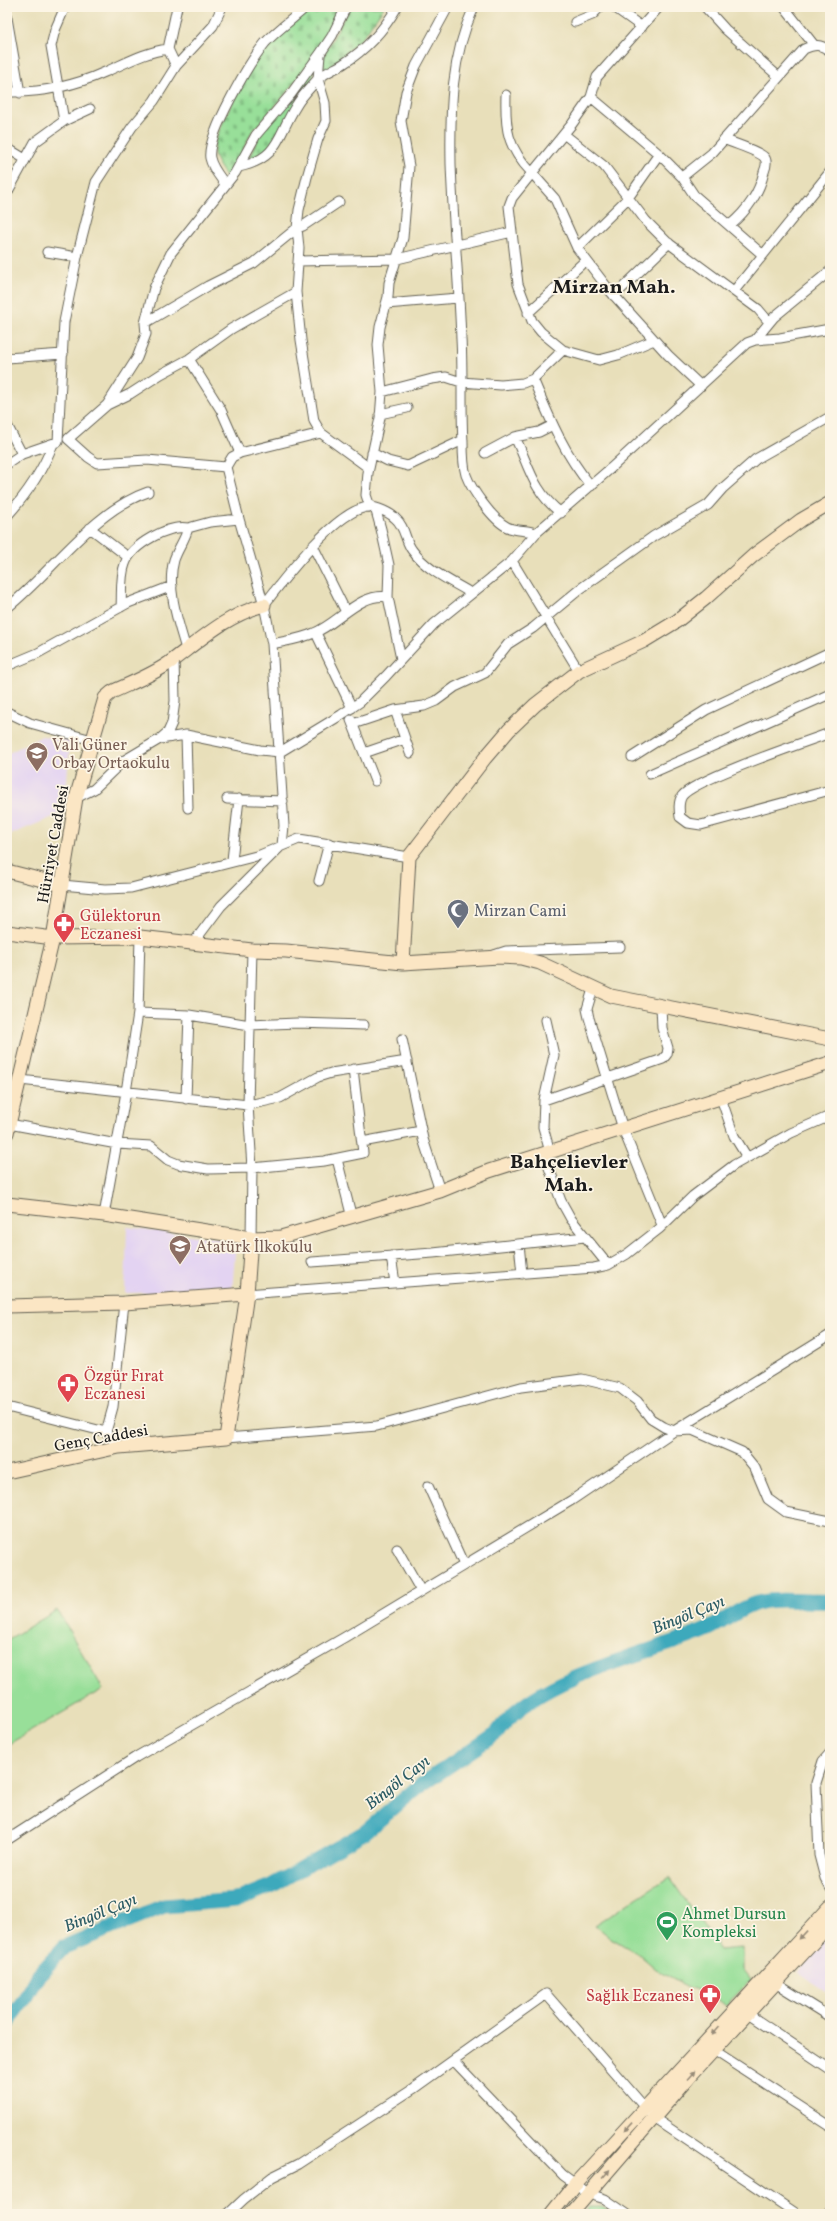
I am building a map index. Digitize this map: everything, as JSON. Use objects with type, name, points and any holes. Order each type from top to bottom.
[{"type":"street","points":[[64,121],[51,46],[55,30],[65,7]]},
{"type":"street","points":[[176,66],[168,49],[177,7]]},
{"type":"street","points":[[7,516],[34,483],[55,443],[63,354],[64,322],[77,257],[96,182],[132,126],[154,101],[176,66],[213,26],[222,7]]},
{"type":"street","points":[[225,184],[216,173],[210,158],[211,145],[220,120],[259,50],[306,7]]},
{"type":"street","points":[[107,405],[137,358],[146,334],[146,323],[154,288],[171,253],[239,167],[256,135],[291,94],[320,54],[332,36],[346,7]]},
{"type":"street","points":[[239,167],[253,164],[265,156],[276,145],[296,106],[318,79],[344,64],[371,41],[397,7]]},
{"type":"street","points":[[401,659],[388,597],[389,566],[376,511],[372,507],[366,495],[369,468],[380,414],[382,392],[378,345],[389,283],[398,259],[403,238],[409,166],[401,121],[406,92],[416,66],[448,7]]},
{"type":"street","points":[[474,7],[462,40],[452,89],[451,130],[455,247],[461,339],[463,440],[466,476],[485,505],[506,526],[536,533]]},
{"type":"street","points":[[575,22],[592,14],[600,7]]},
{"type":"street","points":[[614,7],[642,27]]},
{"type":"street","points":[[654,340],[618,355],[599,360],[563,350],[541,332],[532,321],[528,313],[518,284],[509,206],[512,198],[565,135],[591,97],[597,77],[659,7]]},
{"type":"street","points":[[705,7],[725,29],[779,78]]},
{"type":"street","points":[[784,7],[814,44]]},
{"type":"street","points":[[7,18],[20,93]]},
{"type":"street","points":[[682,177],[697,167],[724,139],[804,49],[814,44],[824,46],[830,51]]},
{"type":"street","points":[[7,92],[34,93],[58,88],[104,73],[151,51],[168,49]]},
{"type":"street","points":[[320,54],[318,79],[325,103],[326,121],[318,139],[299,210],[297,228],[298,261],[296,292],[314,421],[321,433],[369,468]]},
{"type":"street","points":[[506,95],[505,117],[507,135],[513,148],[532,173],[555,199],[577,248],[614,296],[654,340],[701,386]]},
{"type":"street","points":[[591,97],[659,154],[682,177],[694,194],[763,255]]},
{"type":"street","points":[[7,193],[35,142],[64,121],[90,109]]},
{"type":"street","points":[[565,135],[604,166],[646,221],[669,243],[758,309],[769,322]]},
{"type":"street","points":[[724,139],[762,156],[766,164],[761,186],[753,201],[730,225]]},
{"type":"street","points":[[7,148],[25,159]]},
{"type":"street","points":[[577,248],[628,198],[659,154]]},
{"type":"street","points":[[734,291],[830,172]]},
{"type":"street","points":[[146,323],[208,286],[254,263],[297,228],[303,226],[339,202]]},
{"type":"street","points":[[298,261],[398,259],[455,247],[512,232]]},
{"type":"street","points":[[614,296],[669,243]]},
{"type":"street","points":[[47,252],[77,257]]},
{"type":"street","points":[[528,313],[586,260]]},
{"type":"street","points":[[755,340],[769,322],[830,271]]},
{"type":"street","points":[[7,464],[22,454],[68,439],[107,405],[130,394],[161,374],[189,359],[231,329],[296,292]]},
{"type":"street","points":[[386,304],[458,298]]},
{"type":"street","points":[[76,798],[94,790],[123,761],[160,739],[186,735],[260,750],[280,752],[349,710],[386,676],[434,624],[512,561],[536,533],[591,486],[747,343],[755,340],[780,338],[830,329]]},
{"type":"street","points":[[382,392],[432,379],[446,377],[461,382],[501,384],[523,383],[533,379],[563,350]]},
{"type":"street","points":[[7,358],[63,354]]},
{"type":"street","points":[[189,359],[221,410],[240,453]]},
{"type":"street","points":[[533,379],[553,425],[574,466],[591,486]]},
{"type":"street","points":[[380,414],[407,408]]},
{"type":"street","points":[[353,724],[395,710],[424,706],[436,702],[455,687],[485,673],[508,644],[533,628],[546,615],[654,536],[708,505],[723,488],[756,459],[830,417]]},
{"type":"street","points":[[7,425],[22,454]]},
{"type":"street","points":[[485,453],[515,437],[539,432],[553,425]]},
{"type":"street","points":[[194,942],[221,906],[282,844],[284,826],[272,644],[264,605],[239,520],[226,467],[232,457],[240,453],[321,433]]},
{"type":"street","points":[[515,437],[536,488],[548,504],[561,513]]},
{"type":"street","points":[[68,439],[97,463],[147,460],[226,467]]},
{"type":"street","points":[[372,453],[388,461],[408,466],[463,440]]},
{"type":"street","points":[[7,608],[34,585],[90,528],[118,507],[148,492]]},
{"type":"street","points":[[403,963],[410,857],[485,758],[509,730],[535,705],[579,671],[644,642],[676,621],[706,598],[754,555],[801,520],[830,503]]},
{"type":"street","points":[[264,605],[300,558],[313,546],[345,518],[362,508],[372,507],[396,519],[412,550],[423,562],[471,593]]},
{"type":"street","points":[[121,607],[122,577],[128,557],[154,535],[169,529],[182,527],[188,528],[210,522],[239,520]]},
{"type":"street","points":[[90,528],[128,557]]},
{"type":"street","points":[[186,649],[176,614],[172,586],[174,561],[186,540],[188,528]]},
{"type":"street","points":[[313,546],[346,612]]},
{"type":"street","points":[[512,561],[579,671]]},
{"type":"street","points":[[7,666],[38,653],[121,607],[172,586]]},
{"type":"street","points":[[272,644],[316,633],[346,612],[377,595],[388,597]]},
{"type":"street","name":"Hürriyet Caddesi","points":[[8,1130],[12,1092],[20,1080],[53,938],[76,798],[105,698],[112,692],[159,668],[233,616],[264,605]]},
{"type":"street","points":[[316,633],[349,710],[375,781]]},
{"type":"street","points":[[632,757],[706,710],[830,652]]},
{"type":"street","points":[[160,739],[172,723],[176,701],[174,658]]},
{"type":"street","points":[[650,774],[830,694]]},
{"type":"street","points":[[395,710],[410,753]]},
{"type":"street","points":[[7,712],[30,723],[92,740]]},
{"type":"street","points":[[830,733],[759,759],[699,785],[682,796],[678,807],[680,817],[688,824],[701,825],[830,790]]},
{"type":"street","points":[[186,735],[188,808]]},
{"type":"street","points":[[364,753],[405,739]]},
{"type":"street","points":[[227,799],[283,801]]},
{"type":"street","points":[[232,860],[239,799]]},
{"type":"street","points":[[7,871],[62,885],[105,889],[131,888],[232,860],[260,855],[282,844],[299,839],[410,857]]},
{"type":"street","points":[[318,881],[328,843]]},
{"type":"street","points":[[7,932],[53,938],[140,937],[194,942],[252,950],[286,951],[403,963],[487,958],[521,958],[532,961],[611,996],[830,1039]]},
{"type":"street","points":[[104,1215],[126,1092],[138,1013],[140,937]]},
{"type":"street","points":[[487,958],[506,951],[620,947]]},
{"type":"street","points":[[252,950],[248,1105],[252,1168],[251,1238],[247,1294],[226,1438],[377,1426],[521,1387],[582,1379],[620,1388],[636,1401],[651,1419],[664,1427],[674,1430],[692,1430],[742,1452],[754,1468],[768,1499],[786,1512],[830,1521]]},
{"type":"street","points":[[593,989],[587,1009],[623,1129],[662,1225]]},
{"type":"street","points":[[544,1100],[665,1057],[668,1048],[662,1028],[661,1006]]},
{"type":"street","points":[[138,1013],[190,1015],[250,1025],[297,1023],[364,1025]]},
{"type":"street","points":[[186,1098],[190,1015]]},
{"type":"street","points":[[546,1020],[554,1055],[544,1100],[543,1127],[547,1153],[561,1201],[571,1219],[608,1265]]},
{"type":"street","points":[[402,1039],[421,1131],[440,1191]]},
{"type":"street","points":[[20,1080],[248,1105],[280,1098],[318,1077],[353,1069],[407,1061]]},
{"type":"street","points":[[7,1204],[104,1215],[251,1238],[281,1237],[352,1218],[440,1191],[489,1171],[830,1063]]},
{"type":"street","points":[[8,1130],[117,1144],[151,1146],[168,1160],[188,1166],[208,1169],[252,1168],[337,1159],[363,1153],[353,1069]]},
{"type":"street","points":[[721,1098],[734,1136],[747,1157]]},
{"type":"street","points":[[7,1306],[124,1303],[522,1274],[608,1265],[627,1254],[662,1225],[693,1196],[734,1164],[791,1134],[830,1116]]},
{"type":"street","points":[[362,1142],[421,1131]]},
{"type":"street","points":[[337,1159],[352,1218]]},
{"type":"street","points":[[312,1262],[391,1256],[585,1237]]},
{"type":"street","points":[[519,1244],[522,1274]]},
{"type":"street","points":[[391,1256],[395,1283]]},
{"type":"street","points":[[106,1432],[113,1407],[124,1303]]},
{"type":"street","points":[[7,1840],[136,1757],[422,1591],[572,1500],[674,1430],[830,1335]]},
{"type":"street","points":[[7,1406],[106,1432],[118,1447]]},
{"type":"street","name":"Genç Caddesi","points":[[7,1472],[118,1447],[226,1438]]},
{"type":"street","points":[[428,1486],[464,1565]]},
{"type":"street","points":[[397,1549],[422,1591]]},
{"type":"street","points":[[830,1753],[823,1761],[816,1783],[819,1855],[825,1878],[830,1887]]},
{"type":"street","points":[[572,2214],[589,2194],[650,2113],[708,2047],[763,1978],[830,1907]]},
{"type":"street","points":[[708,2047],[748,2014],[830,1924]]},
{"type":"street","points":[[763,1978],[777,1982],[830,2016]]},
{"type":"street","points":[[228,2214],[272,2177],[298,2164],[454,2061],[546,1994],[650,2113],[797,2214]]},
{"type":"street","points":[[748,2014],[830,2068]]},
{"type":"street","points":[[708,2047],[830,2126]]},
{"type":"street","points":[[454,2061],[563,2175],[589,2194],[605,2199],[627,2214]]},
{"type":"street","points":[[551,2214],[575,2184],[650,2113]]},
{"type":"street","points":[[827,2214],[830,2210]]},
{"type":"shaded area","name":"Vali Güner Orbay Ortaokulu","points":[[42,736],[70,741],[66,792],[58,815],[7,836],[7,754]]},
{"type":"shaded area","name":"Atatürk İlkokulu","points":[[127,1227],[236,1241],[232,1291],[125,1293]]},
{"type":"shaded area","points":[[830,1935],[830,1994],[798,1973]]},
{"type":"green space","points":[[311,7],[342,7],[329,33],[290,89],[251,133],[235,167],[226,176],[216,160],[214,149],[216,140],[234,100],[249,72],[267,47]]},
{"type":"green space","points":[[350,7],[384,7],[363,37],[324,73],[321,68],[324,55]]},
{"type":"green space","points":[[315,65],[313,78],[267,151],[247,162],[260,134]]},
{"type":"green space","points":[[57,1610],[103,1689],[7,1745],[7,1640]]},
{"type":"green space","points":[[830,1784],[830,1812],[828,1811],[827,1789]]},
{"type":"green space","name":"Ahmet Dursun Kompleksi","points":[[669,1877],[720,1949],[742,1947],[742,1969],[751,1980],[726,2005],[716,1997],[689,1987],[656,1969],[640,1955],[611,1938],[595,1925]]},
{"type":"green space","points":[[590,2207],[602,2207],[613,2214],[585,2214]]},
{"type":"waterway","name":"Bingöl Çayı","points":[[7,2023],[24,2000],[36,1978],[64,1947],[164,1906],[236,1900],[271,1886],[365,1832],[418,1787],[497,1733],[514,1714],[536,1697],[563,1683],[621,1659],[704,1631],[753,1604],[778,1600],[830,1601]]},
{"type":"place","name":"Vali Güner Orbay Ortaokulu","points":[[37,772]]},
{"type":"place","name":"Mirzan Cami","points":[[458,930]]},
{"type":"place","name":"Gülektorun Eczanesi","points":[[64,944]]},
{"type":"place","name":"Atatürk İlkokulu","points":[[180,1266]]},
{"type":"place","name":"Özgür Fırat Eczanesi","points":[[68,1404]]},
{"type":"place","name":"Ahmet Dursun Kompleksi","points":[[667,1942]]},
{"type":"place","name":"Sağlık Eczanesi","points":[[710,2014]]},
{"type":"district","name":"Mirzan Mah.","points":[[614,286]]},
{"type":"district","name":"Bahçelievler Mah.","points":[[569,1172]]}]
